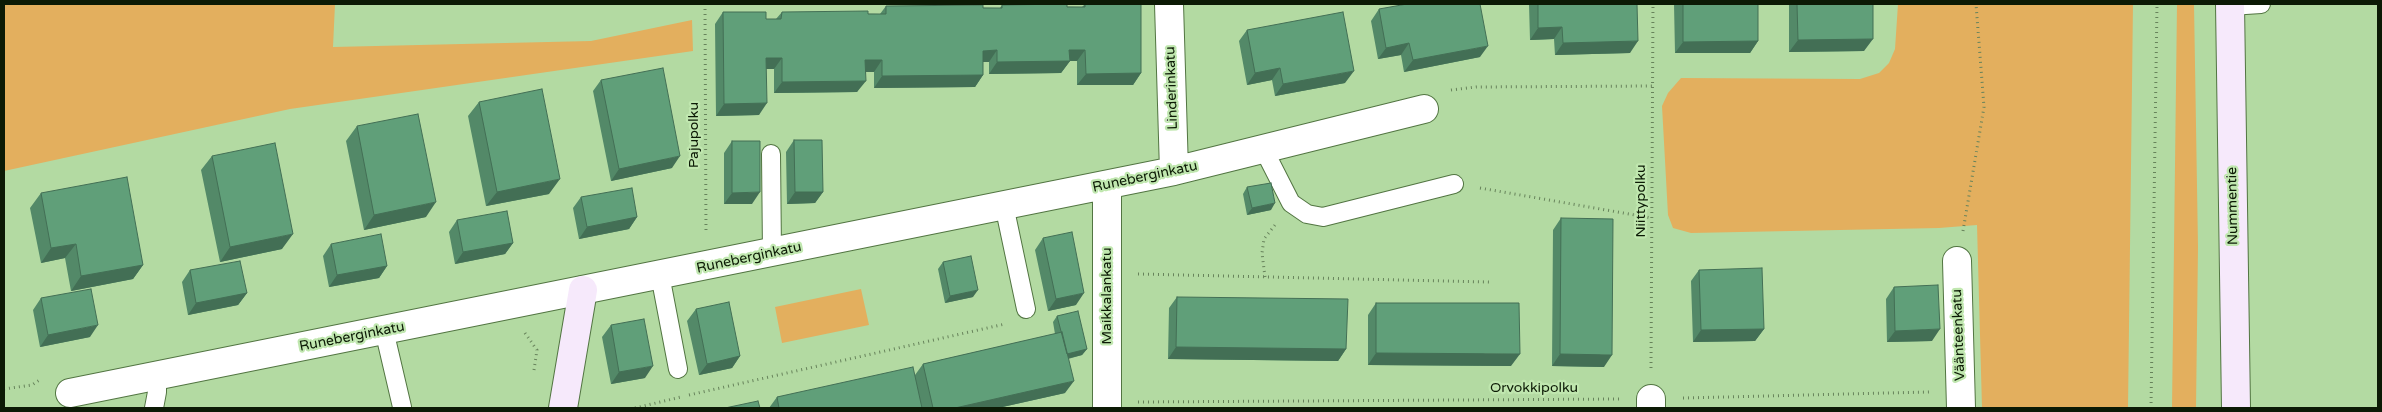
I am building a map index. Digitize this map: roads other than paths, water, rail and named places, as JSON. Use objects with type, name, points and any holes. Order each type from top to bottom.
[{"type":"street","name":"Linderinkatu","points":[[1169,4],[1174,171]]},
{"type":"street","name":"Nummentie","points":[[2230,5],[2236,408]]},
{"type":"street","name":"Runeberginkatu","points":[[70,393],[582,290],[706,267],[1174,171],[1424,109]]},
{"type":"street","name":"Maikkalankatu","points":[[1107,185],[1107,405]]},
{"type":"street","name":"Väänteenkatu","points":[[1957,261],[1961,400]]},
{"type":"street","points":[[563,408],[582,290]]},
{"type":"lane","points":[[2230,5],[2262,4]]},
{"type":"lane","points":[[1264,150],[1291,202],[1307,214],[1323,217],[1454,184]]},
{"type":"lane","points":[[771,154],[772,253]]},
{"type":"lane","points":[[1004,205],[1026,308]]},
{"type":"lane","points":[[660,275],[678,369]]},
{"type":"lane","points":[[384,330],[402,406]]},
{"type":"lane","points":[[154,408],[157,376]]}]
